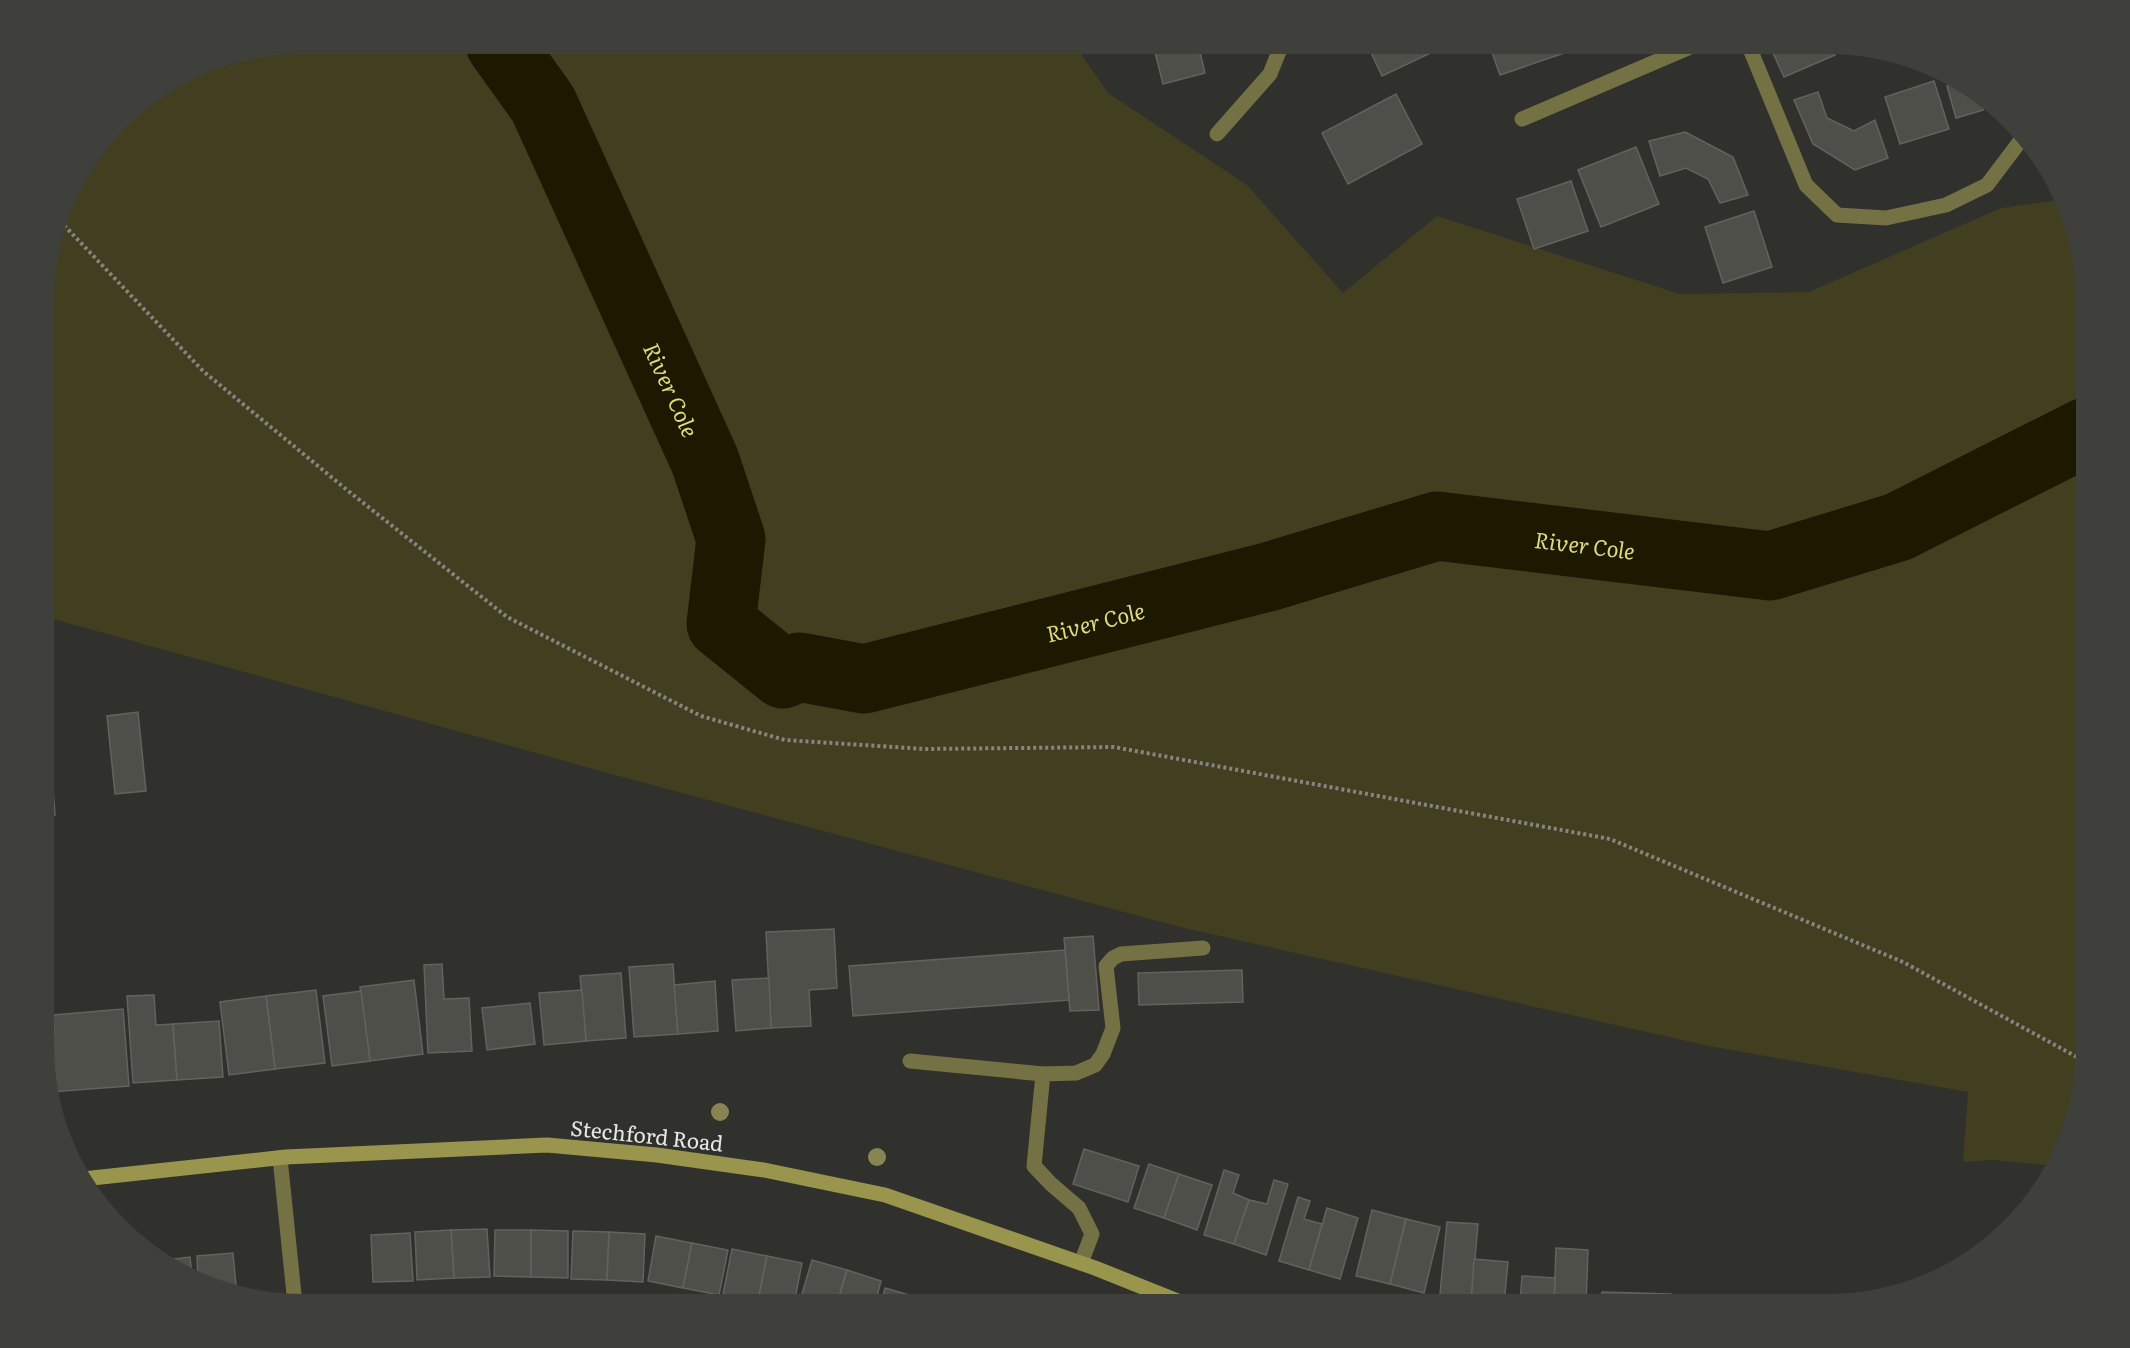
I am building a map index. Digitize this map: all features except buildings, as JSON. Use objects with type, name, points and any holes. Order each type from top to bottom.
[{"type":"main road","name":"Stechford Road","points":[[92,1178],[280,1158],[547,1145],[657,1155],[765,1170],[885,1195],[1081,1263],[1160,1294]]},
{"type":"street","points":[[1217,134],[1270,74],[1278,54]]},
{"type":"street","points":[[1522,119],[1674,54]]},
{"type":"street","points":[[1752,54],[1806,185],[1837,215],[1886,218],[1946,205],[1987,186],[2019,143]]},
{"type":"street","points":[[910,1061],[1042,1074],[1076,1073],[1095,1065],[1103,1054],[1113,1028],[1106,966],[1113,958],[1121,954],[1203,948]]},
{"type":"street","points":[[1042,1074],[1035,1166],[1051,1184],[1079,1208],[1092,1234],[1081,1263]]},
{"type":"street","points":[[280,1158],[294,1293]]},
{"type":"path","points":[[66,227],[203,371],[347,490],[507,617],[701,716],[785,740],[925,750],[1114,747],[1610,839],[1903,962],[2075,1056]]},
{"type":"shaded area","points":[[302,54],[1081,54],[1108,93],[1247,185],[1343,293],[1437,216],[1680,294],[1809,292],[2001,208],[2054,201],[2063,222],[2074,270],[2076,302],[2076,1046],[2074,1078],[2068,1110],[2045,1165],[1993,1160],[1963,1162],[1968,1092],[1709,1046],[1180,927],[615,775],[54,619],[54,302],[56,270],[62,238],[80,192],[105,151],[138,116],[164,96],[207,73],[238,62],[270,56]]},
{"type":"waterway","name":"River Cole","points":[[507,54],[543,104],[705,461],[731,539],[721,624],[783,674],[799,667],[864,679],[1268,577],[1437,526],[1770,566],[1898,527],[2076,437]]}]
